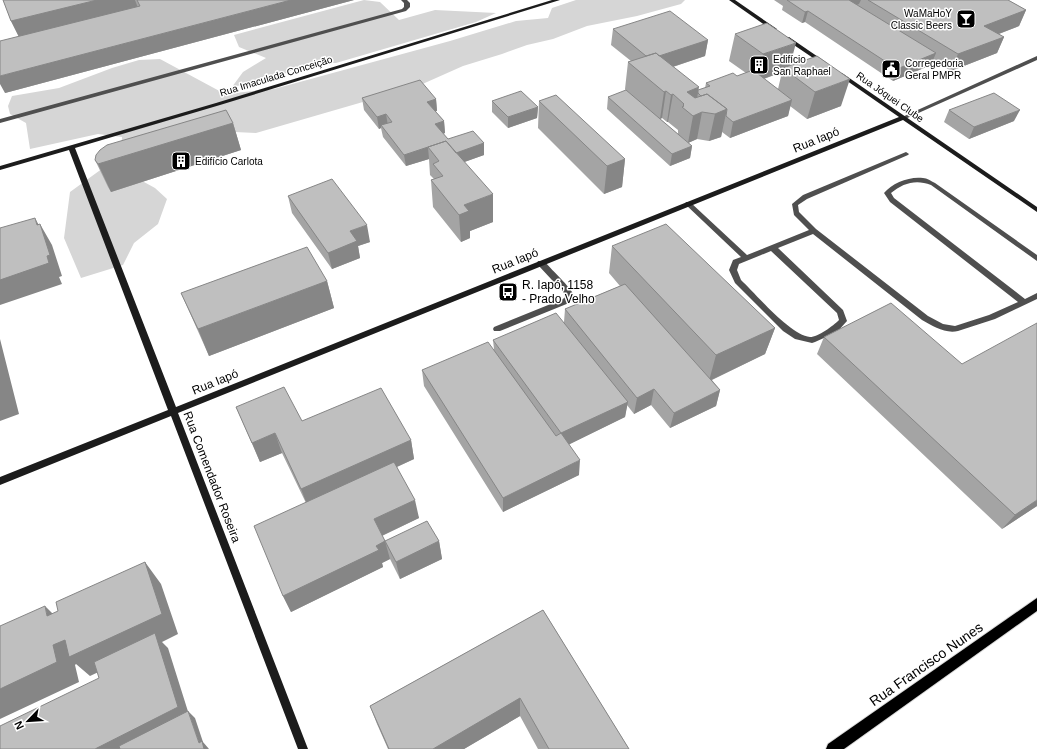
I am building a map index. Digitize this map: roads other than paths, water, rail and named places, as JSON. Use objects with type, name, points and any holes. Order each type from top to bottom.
[{"type":"main road","name":"Rua Imaculada Conceição","points":[[0,168],[72,148],[557,0]]},
{"type":"main road","points":[[732,0],[778,32]]},
{"type":"main road","points":[[785,36],[831,68]]},
{"type":"main road","name":"Rua Jóquei Clube","points":[[837,72],[1037,210]]},
{"type":"main road","name":"Rua Iapó","points":[[0,481],[903,118]]},
{"type":"main road","name":"Rua Comendador Roseira","points":[[72,148],[303,749]]},
{"type":"main road","name":"Rua Francisco Nunes","points":[[833,749],[1037,604]]},
{"type":"street","points":[[0,121],[404,10],[407,7],[404,0]]},
{"type":"street","name":"Rua Iapó","points":[[903,118],[1037,58]]},
{"type":"street","points":[[906,154],[805,197],[795,204],[796,213],[814,231],[925,318],[941,327],[955,329],[992,317],[1037,296]]},
{"type":"street","points":[[1024,302],[892,200],[887,193],[890,189],[914,180],[925,180],[933,184],[1037,259]]},
{"type":"street","points":[[688,204],[746,258]]},
{"type":"street","points":[[772,247],[840,312],[843,321],[834,330],[812,340],[798,337],[786,329],[738,281],[733,270],[736,262],[772,247],[814,231]]},
{"type":"street","points":[[497,329],[568,298],[569,293],[541,264]]},
{"type":"place","name":"WaMaHoY Classic Beers","points":[[966,19]]},
{"type":"place","name":"Edifício San Raphael","points":[[759,65]]},
{"type":"place","name":"Corregedoria Geral PMPR","points":[[891,69]]},
{"type":"place","name":"Edifício Carlota","points":[[181,161]]},
{"type":"place","name":"R. Iapó, 1158 - Prado Velho","points":[[508,292]]}]
